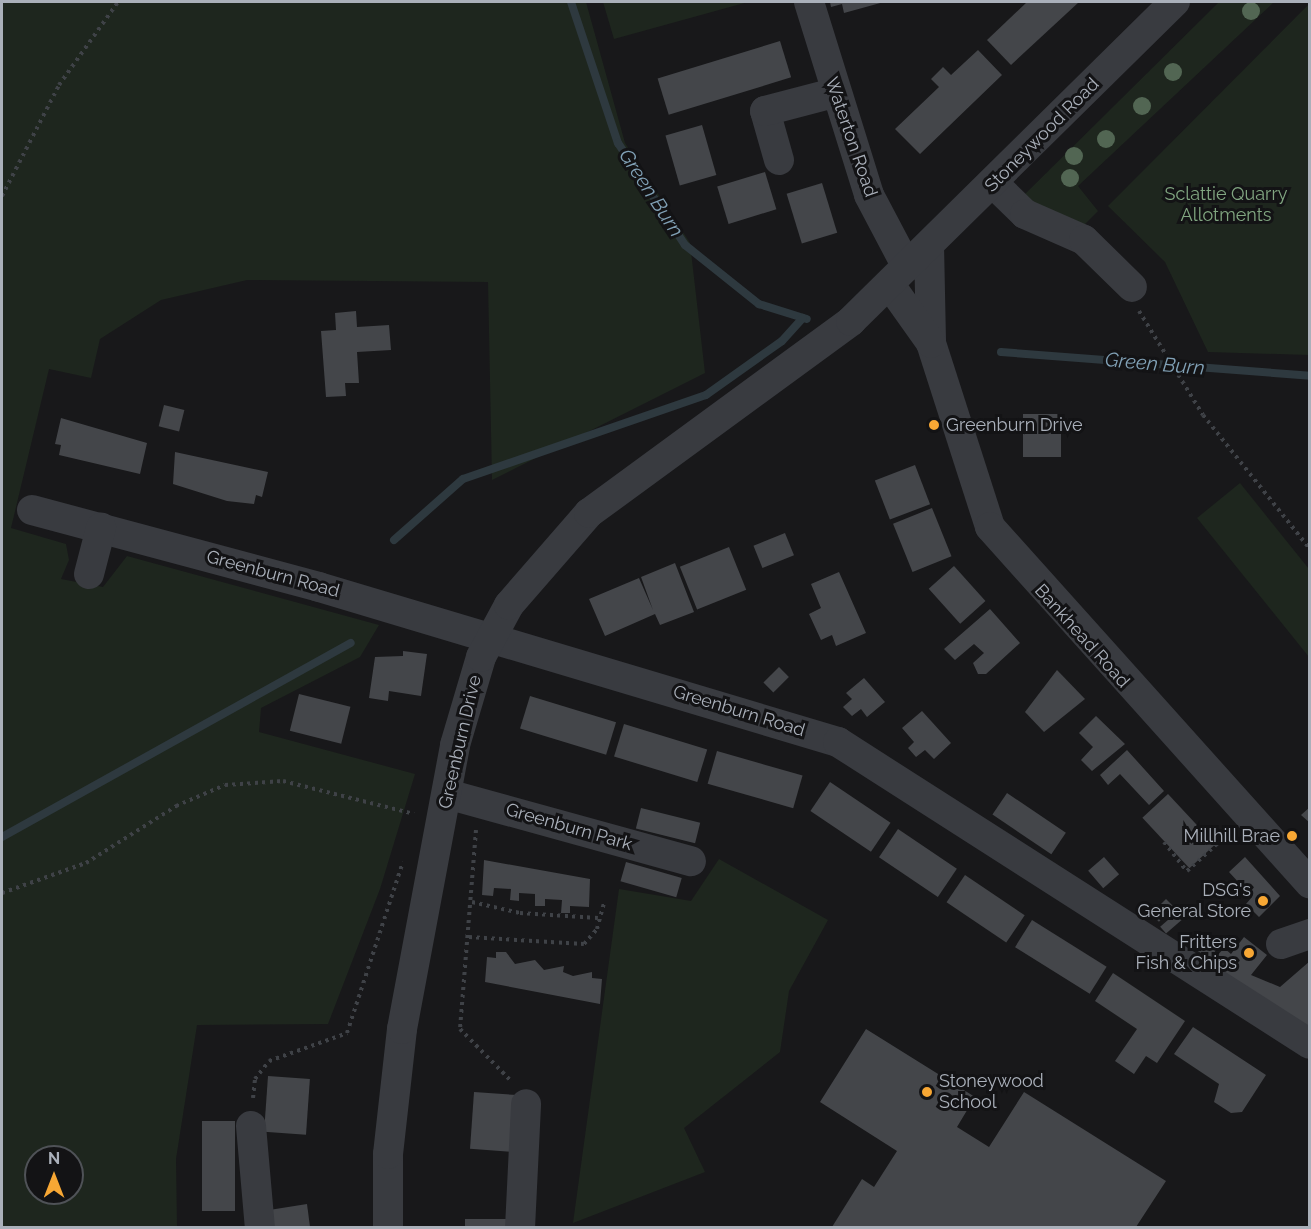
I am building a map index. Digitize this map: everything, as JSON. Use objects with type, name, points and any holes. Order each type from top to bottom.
[{"type":"street","name":"Waterton Road","points":[[809,2],[834,93],[899,276]]},
{"type":"street","name":"Stoneywood Road","points":[[899,276],[1175,2]]},
{"type":"street","points":[[779,160],[765,111],[834,93]]},
{"type":"street","points":[[994,184],[1025,214],[1084,240],[1132,287]]},
{"type":"street","name":"Bankhead Road","points":[[929,245],[931,343]]},
{"type":"street","name":"Bankhead Road","points":[[899,276],[931,343],[990,527],[1310,884]]},
{"type":"street","name":"Greenburn Drive","points":[[388,1227],[393,1096],[463,712],[491,638],[537,567],[589,513],[742,404],[899,276]]},
{"type":"street","name":"Greenburn Road","points":[[32,510],[491,638],[838,742],[1310,1044]]},
{"type":"street","points":[[89,574],[101,528]]},
{"type":"street","name":"Greenburn Park","points":[[444,807],[477,802],[691,861]]},
{"type":"street","points":[[1281,944],[1310,934]]},
{"type":"street","points":[[520,1227],[526,1104]]},
{"type":"street","points":[[251,1126],[260,1227]]},
{"type":"path","points":[[2,196],[59,85],[118,2]]},
{"type":"path","points":[[1132,287],[1171,370],[1310,549]]},
{"type":"path","points":[[2,893],[86,863],[176,806],[225,784],[283,781],[444,807]]},
{"type":"path","points":[[477,802],[472,902],[460,1029],[527,1097],[526,1104]]},
{"type":"path","points":[[1164,842],[1187,872],[1247,816]]},
{"type":"path","points":[[251,1126],[255,1079],[269,1061],[347,1033],[406,852]]},
{"type":"path","points":[[472,902],[520,913],[597,918]]},
{"type":"path","points":[[469,938],[584,944],[597,929],[597,918],[604,903]]},
{"type":"green space","points":[[2,2],[586,2],[625,143],[690,243],[705,373],[492,480],[488,282],[247,280],[161,300],[100,339],[91,378],[49,369],[11,528],[66,544],[69,560],[61,579],[103,587],[127,556],[379,625],[360,657],[261,708],[259,732],[415,774],[380,889],[328,1024],[197,1025],[176,1159],[177,1227],[2,1227]]},
{"type":"green space","points":[[603,2],[748,2],[614,39]]},
{"type":"green space","points":[[1219,2],[1274,2],[1078,186],[1098,211],[1077,232],[1018,201]]},
{"type":"green space","name":"Sclattie Quarry Allotments","points":[[1309,4],[1309,355],[1208,352],[1165,262],[1108,206]]},
{"type":"green space","points":[[1240,483],[1309,569],[1309,657],[1197,518]]},
{"type":"green space","points":[[719,859],[828,920],[789,991],[780,1052],[684,1128],[705,1172],[573,1223],[619,889],[691,901]]},
{"type":"building","points":[[830,2],[884,2],[844,13],[842,4],[831,7]]},
{"type":"building","points":[[1027,2],[1079,2],[1011,65],[987,40]]},
{"type":"building","points":[[780,41],[791,77],[669,115],[658,78]]},
{"type":"building","points":[[978,50],[1002,75],[920,154],[895,129],[939,87],[931,79],[943,67],[951,75]]},
{"type":"building","points":[[702,125],[716,175],[680,185],[665,135]]},
{"type":"building","points":[[765,172],[776,209],[729,224],[717,187]]},
{"type":"building","points":[[822,183],[837,233],[802,244],[787,194]]},
{"type":"building","points":[[356,311],[357,327],[389,325],[391,350],[357,352],[359,383],[345,383],[346,396],[326,397],[321,331],[336,330],[335,313]]},
{"type":"building","points":[[164,405],[184,410],[179,431],[159,426]]},
{"type":"building","points":[[1023,414],[1061,414],[1061,457],[1023,457]]},
{"type":"building","points":[[61,418],[147,443],[140,474],[59,455],[61,445],[55,444]]},
{"type":"building","points":[[175,452],[268,472],[262,497],[256,495],[254,504],[227,501],[173,484]]},
{"type":"building","points":[[915,465],[930,504],[890,520],[875,480]]},
{"type":"building","points":[[932,508],[951,556],[913,572],[893,524]]},
{"type":"building","points":[[785,533],[794,555],[762,568],[753,546]]},
{"type":"building","points":[[729,547],[746,590],[697,610],[680,567]]},
{"type":"building","points":[[675,563],[694,612],[660,625],[655,614],[605,636],[589,599],[639,578],[653,610],[641,577]]},
{"type":"building","points":[[954,566],[985,601],[960,624],[929,589]]},
{"type":"building","points":[[839,572],[866,633],[836,646],[832,635],[821,640],[809,614],[821,608],[811,584]]},
{"type":"building","points":[[990,609],[1020,643],[986,674],[978,674],[973,663],[984,653],[974,644],[955,660],[944,649]]},
{"type":"building","points":[[403,651],[427,654],[421,696],[389,691],[388,701],[369,698],[375,657],[403,656]]},
{"type":"building","points":[[779,667],[789,677],[773,692],[763,683]]},
{"type":"building","points":[[1057,670],[1085,699],[1044,732],[1025,712]]},
{"type":"building","points":[[864,678],[885,702],[867,717],[861,709],[852,716],[843,707],[852,699],[846,693]]},
{"type":"building","points":[[299,694],[350,707],[341,744],[290,731]]},
{"type":"building","points":[[530,696],[616,722],[606,755],[520,729]]},
{"type":"building","points":[[922,711],[951,743],[934,759],[925,750],[916,757],[908,748],[914,742],[902,728]]},
{"type":"building","points":[[1096,716],[1125,744],[1092,771],[1081,760],[1093,747],[1079,733]]},
{"type":"building","points":[[624,724],[707,749],[697,782],[614,757]]},
{"type":"building","points":[[1127,750],[1164,791],[1149,805],[1120,774],[1108,785],[1100,775]]},
{"type":"building","points":[[717,751],[803,776],[793,808],[708,784]]},
{"type":"building","points":[[830,782],[891,823],[871,852],[810,811]]},
{"type":"building","points":[[1007,793],[1066,833],[1051,854],[992,815]]},
{"type":"building","points":[[1168,794],[1215,844],[1189,868],[1142,818]]},
{"type":"building","points":[[1310,807],[1310,823],[1301,815]]},
{"type":"building","points":[[641,808],[700,823],[695,843],[636,828]]},
{"type":"building","points":[[898,829],[957,869],[938,897],[879,857]]},
{"type":"building","points":[[1104,857],[1119,874],[1103,888],[1088,871]]},
{"type":"building","points":[[1245,857],[1280,896],[1259,917],[1246,904],[1252,897],[1229,872]]},
{"type":"building","points":[[484,860],[590,879],[589,907],[570,906],[570,913],[561,913],[562,900],[545,899],[545,906],[535,906],[535,894],[519,893],[519,901],[510,900],[511,889],[494,888],[493,896],[482,895]]},
{"type":"building","points":[[626,862],[682,878],[676,897],[620,881]]},
{"type":"building","points":[[965,875],[1025,915],[1006,943],[947,902]]},
{"type":"building","points":[[1166,899],[1174,907],[1159,922],[1151,914]]},
{"type":"building","points":[[1176,913],[1182,920],[1166,934],[1160,927]]},
{"type":"building","points":[[1032,920],[1107,967],[1090,994],[1015,947]]},
{"type":"building","points":[[1199,937],[1217,947],[1211,959],[1193,948]]},
{"type":"building","points":[[1244,937],[1267,955],[1251,975],[1280,987],[1310,961],[1310,1033],[1209,965],[1224,948],[1231,954]]},
{"type":"building","points":[[496,952],[506,952],[515,964],[535,960],[544,970],[564,966],[563,972],[573,976],[592,972],[592,978],[602,979],[600,1004],[485,982],[487,957],[496,958]]},
{"type":"building","points":[[1113,973],[1185,1021],[1157,1063],[1146,1056],[1134,1074],[1115,1061],[1137,1029],[1095,1001]]},
{"type":"building","points":[[1193,1027],[1266,1075],[1242,1112],[1231,1113],[1214,1102],[1219,1084],[1174,1054]]},
{"type":"building","name":"Stoneywood School","points":[[866,1029],[975,1097],[957,1127],[989,1147],[1024,1092],[1166,1181],[1136,1227],[832,1227],[862,1179],[874,1187],[897,1151],[820,1102]]},
{"type":"building","points":[[268,1076],[310,1079],[306,1135],[264,1132]]},
{"type":"building","points":[[474,1092],[517,1095],[513,1152],[470,1149]]},
{"type":"building","points":[[202,1121],[235,1121],[235,1211],[202,1211]]},
{"type":"building","points":[[307,1204],[310,1227],[266,1227],[263,1211]]},
{"type":"building","points":[[465,1219],[508,1219],[508,1227],[465,1227]]},
{"type":"waterway","name":"Green Burn","points":[[571,2],[618,143],[685,245],[759,304],[807,319]]},
{"type":"waterway","points":[[394,540],[463,479],[706,395],[782,341],[803,318]]},
{"type":"waterway","name":"Green Burn","points":[[1001,352],[1310,376]]},
{"type":"waterway","points":[[2,837],[351,643]]},
{"type":"place","name":"Greenburn Drive","points":[[934,425]]},
{"type":"place","name":"Millhill Brae","points":[[1292,836]]},
{"type":"place","name":"DSG's General Store","points":[[1263,901]]},
{"type":"place","name":"Fritters Fish & Chips","points":[[1249,953]]},
{"type":"place","name":"Stoneywood School","points":[[927,1092]]}]
